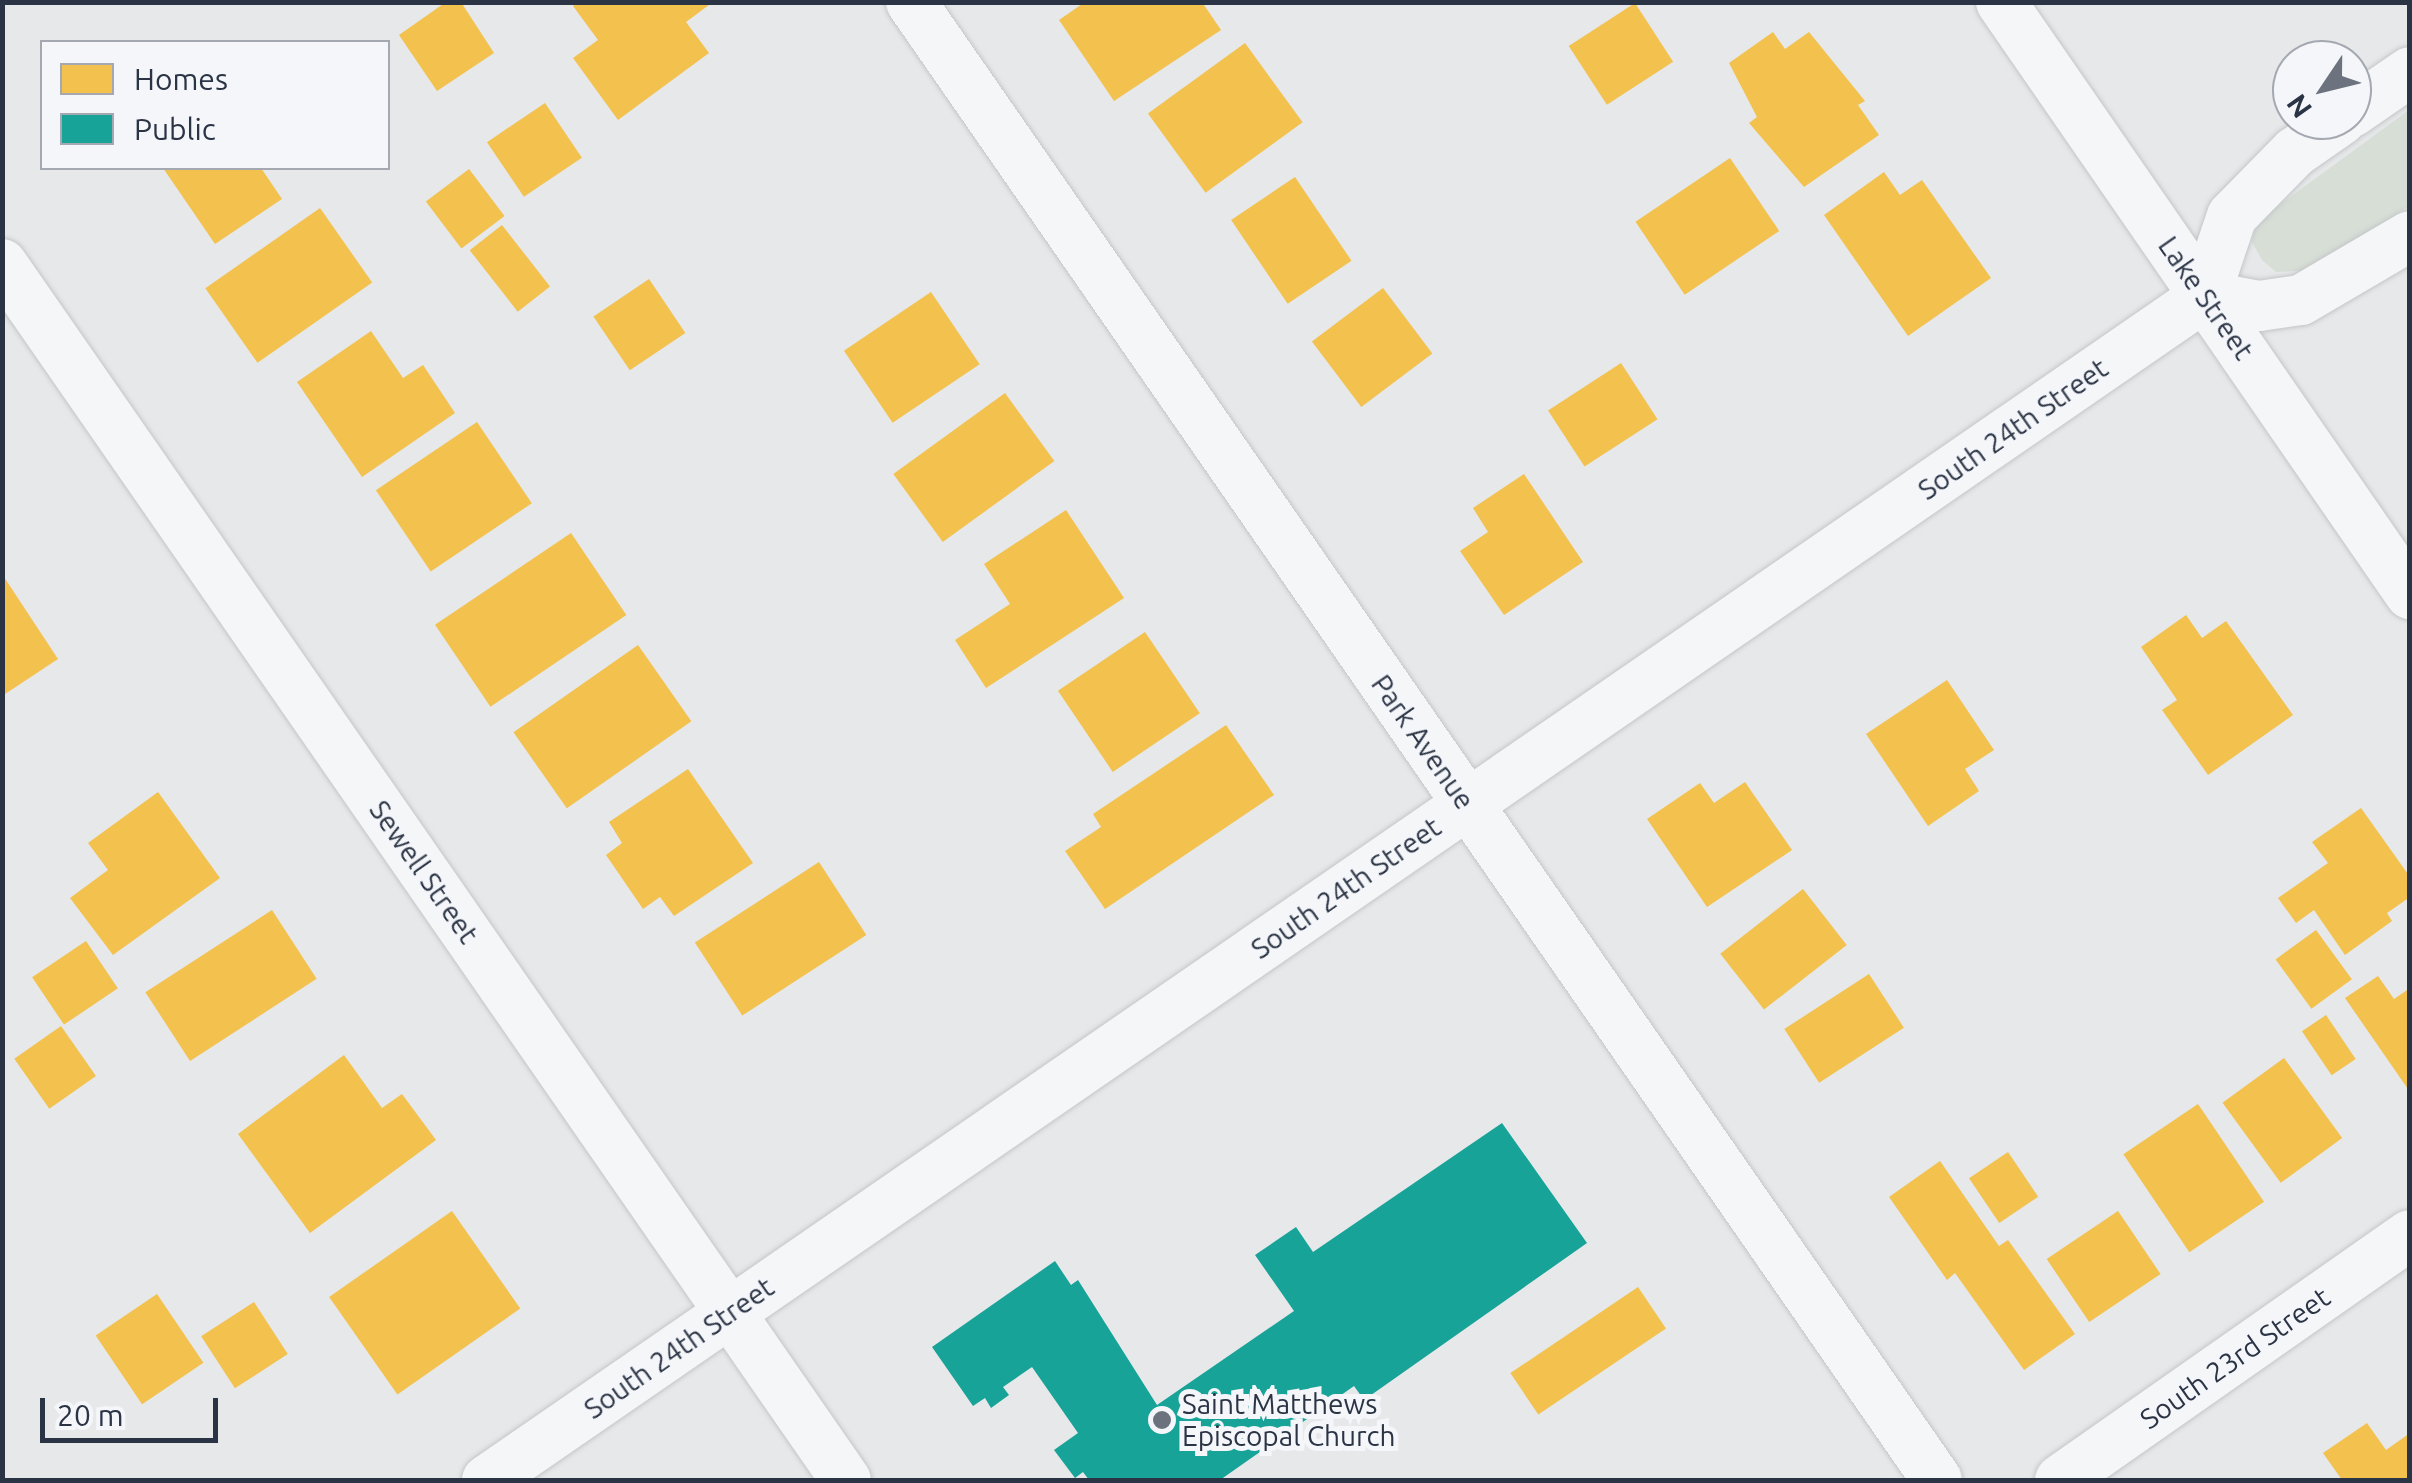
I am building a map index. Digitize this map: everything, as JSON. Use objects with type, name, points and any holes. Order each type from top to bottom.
[{"type":"street","name":"Park Avenue","points":[[910,2],[1937,1480]]},
{"type":"street","name":"Lake Street","points":[[2001,2],[2410,594]]},
{"type":"street","points":[[2372,98],[2410,72]]},
{"type":"street","points":[[2312,140],[2295,152],[2232,216],[2205,296],[2259,306],[2301,300],[2410,236]]},
{"type":"street","name":"Sewell Street","points":[[2,264],[846,1480]]},
{"type":"street","name":"South 24th Street","points":[[487,1480],[2205,296]]},
{"type":"street","name":"South 23rd Street","points":[[2060,1480],[2410,1235]]},
{"type":"shaded area","points":[[2409,110],[2409,206],[2315,270],[2276,272],[2262,260],[2252,242],[2256,222]]},
{"type":"building: Homes","points":[[446,2],[461,2],[494,53],[437,91],[399,35]]},
{"type":"building: Homes","points":[[577,2],[713,2],[686,22],[709,53],[618,120],[573,58],[598,40],[573,6]]},
{"type":"building: Homes","points":[[1085,2],[1202,2],[1221,30],[1114,101],[1059,20]]},
{"type":"building: Homes","points":[[1635,3],[1673,62],[1607,105],[1569,46]]},
{"type":"building: Homes","points":[[1773,32],[1785,49],[1809,32],[1865,101],[1858,105],[1879,135],[1804,187],[1749,123],[1757,117],[1729,63]]},
{"type":"building: Homes","points":[[1245,43],[1303,122],[1206,193],[1148,114]]},
{"type":"building: Homes","points":[[545,103],[582,158],[524,197],[487,142]]},
{"type":"building: Homes","points":[[1730,158],[1779,231],[1685,295],[1635,222]]},
{"type":"building: Homes","points":[[469,169],[505,216],[461,249],[426,201]]},
{"type":"building: Homes","points":[[164,170],[262,170],[282,199],[215,244]]},
{"type":"building: Homes","points":[[1884,172],[1900,195],[1922,180],[1991,278],[1908,336],[1824,215]]},
{"type":"building: Homes","points":[[1295,177],[1351,261],[1288,304],[1231,220]]},
{"type":"building: Homes","points":[[320,208],[372,283],[258,363],[205,288]]},
{"type":"building: Homes","points":[[502,225],[550,286],[518,312],[470,250]]},
{"type":"building: Homes","points":[[649,279],[685,333],[630,370],[593,316]]},
{"type":"building: Homes","points":[[1383,288],[1432,353],[1361,407],[1312,342]]},
{"type":"building: Homes","points":[[931,292],[980,364],[893,423],[844,351]]},
{"type":"building: Homes","points":[[371,331],[403,378],[423,365],[455,413],[362,477],[297,382]]},
{"type":"building: Homes","points":[[1621,363],[1657,419],[1585,467],[1548,410]]},
{"type":"building: Homes","points":[[1005,393],[1054,461],[943,542],[893,474]]},
{"type":"building: Homes","points":[[477,422],[532,503],[431,571],[376,490]]},
{"type":"building: Homes","points":[[1524,474],[1583,562],[1504,615],[1460,551],[1488,532],[1473,508]]},
{"type":"building: Homes","points":[[1066,510],[1124,598],[986,688],[955,640],[1010,604],[984,564]]},
{"type":"building: Homes","points":[[571,533],[626,615],[490,707],[435,625]]},
{"type":"building: Homes","points":[[2,574],[58,659],[2,696]]},
{"type":"building: Homes","points":[[2186,615],[2202,638],[2226,621],[2293,715],[2208,775],[2162,710],[2177,700],[2141,647]]},
{"type":"building: Homes","points":[[1145,632],[1200,713],[1113,772],[1058,691]]},
{"type":"building: Homes","points":[[638,645],[691,721],[567,808],[513,732]]},
{"type":"building: Homes","points":[[1947,680],[1994,750],[1965,769],[1979,791],[1928,826],[1866,734]]},
{"type":"building: Homes","points":[[1226,725],[1274,795],[1105,909],[1065,851],[1101,827],[1093,814]]},
{"type":"building: Homes","points":[[688,769],[753,863],[674,916],[660,897],[643,909],[606,855],[622,843],[609,822]]},
{"type":"building: Homes","points":[[1745,782],[1792,850],[1707,907],[1647,819],[1700,783],[1714,803]]},
{"type":"building: Homes","points":[[158,792],[220,878],[113,955],[70,898],[108,870],[88,843]]},
{"type":"building: Homes","points":[[2361,808],[2410,877],[2410,897],[2387,913],[2392,921],[2345,955],[2314,910],[2296,923],[2278,898],[2328,863],[2312,842]]},
{"type":"building: Homes","points":[[819,862],[866,935],[742,1016],[695,943]]},
{"type":"building: Homes","points":[[1803,889],[1847,945],[1764,1010],[1720,954]]},
{"type":"building: Homes","points":[[272,910],[317,979],[190,1061],[145,992]]},
{"type":"building: Homes","points":[[2316,930],[2352,979],[2311,1009],[2276,959]]},
{"type":"building: Homes","points":[[86,941],[118,988],[64,1025],[32,977]]},
{"type":"building: Homes","points":[[1869,974],[1904,1028],[1819,1083],[1784,1029]]},
{"type":"building: Homes","points":[[2378,976],[2394,999],[2410,988],[2410,1092],[2345,998]]},
{"type":"building: Homes","points":[[2326,1015],[2356,1059],[2332,1075],[2302,1031]]},
{"type":"building: Homes","points":[[61,1026],[96,1076],[49,1109],[14,1059]]},
{"type":"building: Homes","points":[[344,1055],[382,1108],[402,1094],[436,1140],[310,1233],[238,1134]]},
{"type":"building: Homes","points":[[2284,1058],[2342,1138],[2281,1183],[2223,1103]]},
{"type":"building: Homes","points":[[2198,1104],[2264,1202],[2189,1252],[2123,1154]]},
{"type":"building: Homes","points":[[2008,1152],[2038,1197],[1999,1223],[1969,1178]]},
{"type":"building: Homes","points":[[1940,1161],[1999,1246],[2008,1240],[2075,1334],[2024,1370],[1955,1273],[1947,1280],[1889,1197]]},
{"type":"building: Homes","points":[[452,1211],[520,1308],[397,1395],[329,1297]]},
{"type":"building: Homes","points":[[2118,1211],[2160,1274],[2089,1322],[2047,1259]]},
{"type":"building: Homes","points":[[1638,1287],[1666,1328],[1538,1415],[1510,1373]]},
{"type":"building: Homes","points":[[157,1294],[203,1363],[142,1404],[96,1335]]},
{"type":"building: Homes","points":[[254,1302],[288,1354],[235,1388],[201,1336]]},
{"type":"building: Homes","points":[[2367,1423],[2386,1450],[2410,1433],[2410,1480],[2342,1480],[2323,1453]]},
{"type":"building: Public","name":"Saint Matthews Episcopal Church","points":[[1502,1123],[1587,1243],[1364,1400],[1354,1386],[1220,1480],[1089,1480],[1083,1472],[1075,1478],[1054,1450],[1078,1433],[1032,1367],[1003,1387],[1009,1395],[991,1408],[985,1398],[973,1406],[932,1347],[1055,1261],[1071,1285],[1078,1280],[1157,1405],[1294,1311],[1255,1255],[1296,1227],[1313,1252]]},
{"type":"place","name":"Saint Matthews Episcopal Church","points":[[1162,1420]]}]
